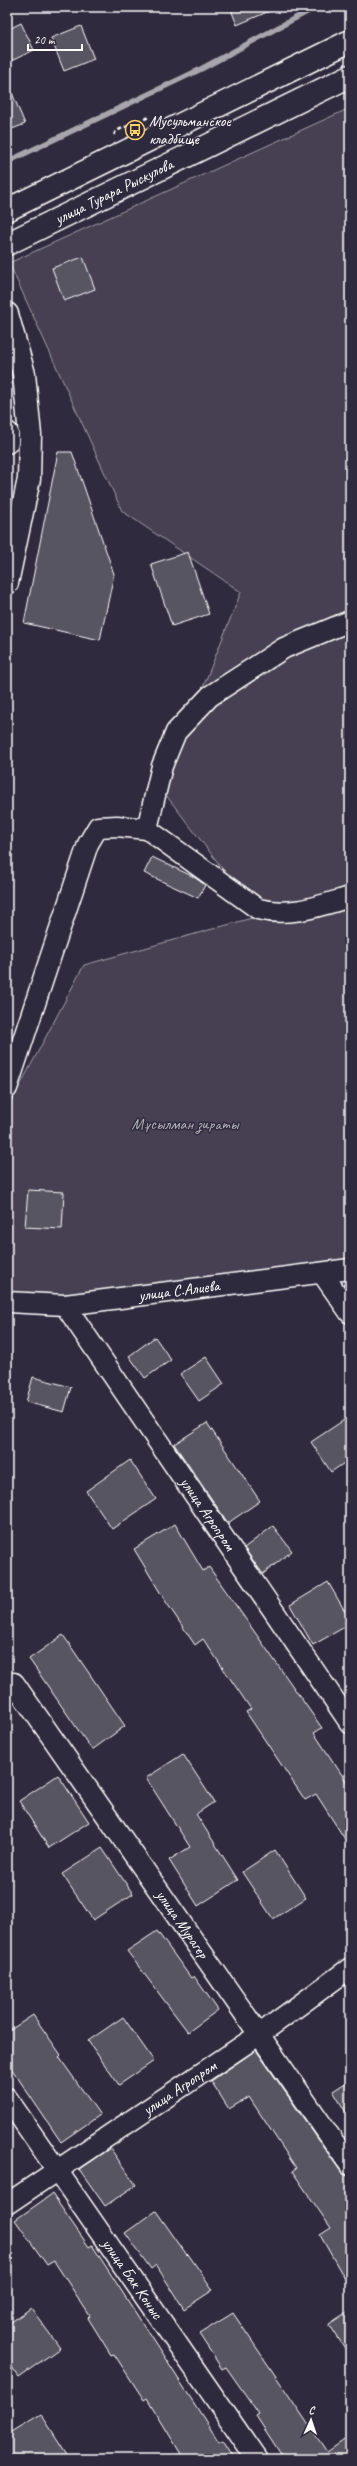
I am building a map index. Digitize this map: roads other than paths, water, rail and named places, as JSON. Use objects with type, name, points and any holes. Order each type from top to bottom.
[{"type":"main road","points":[[7,210],[350,41]]},
{"type":"main road","name":"улица Турара Рыскулова","points":[[7,244],[350,76]]},
{"type":"main road","points":[[7,314],[24,374],[30,435],[29,479],[7,583]]},
{"type":"main road","points":[[7,433],[7,442]]},
{"type":"street","points":[[147,829],[162,766],[176,732],[210,696],[284,648],[350,621]]},
{"type":"street","points":[[7,1088],[88,844],[98,827],[117,826],[147,829],[258,909],[275,913],[299,911],[350,897]]},
{"type":"street","name":"улица С.Алиева","points":[[7,1302],[65,1305],[350,1269]]},
{"type":"street","points":[[322,1273],[350,1313]]},
{"type":"street","name":"улица Агропром","points":[[65,1305],[350,1723]]},
{"type":"street","name":"улица Мурагер","points":[[14,1683],[350,2164]]},
{"type":"street","name":"улица Агропром","points":[[7,2204],[260,2034],[350,1968]]},
{"type":"street","name":"улица Бак Коныс","points":[[7,2098],[257,2459]]},
{"type":"waterway","points":[[7,162],[201,69],[316,7]]},
{"type":"place","name":"Мусульманское кладбище","points":[[135,130]]},
{"type":"park label","name":"Мұсылман зираты","points":[[185,1124]]}]
